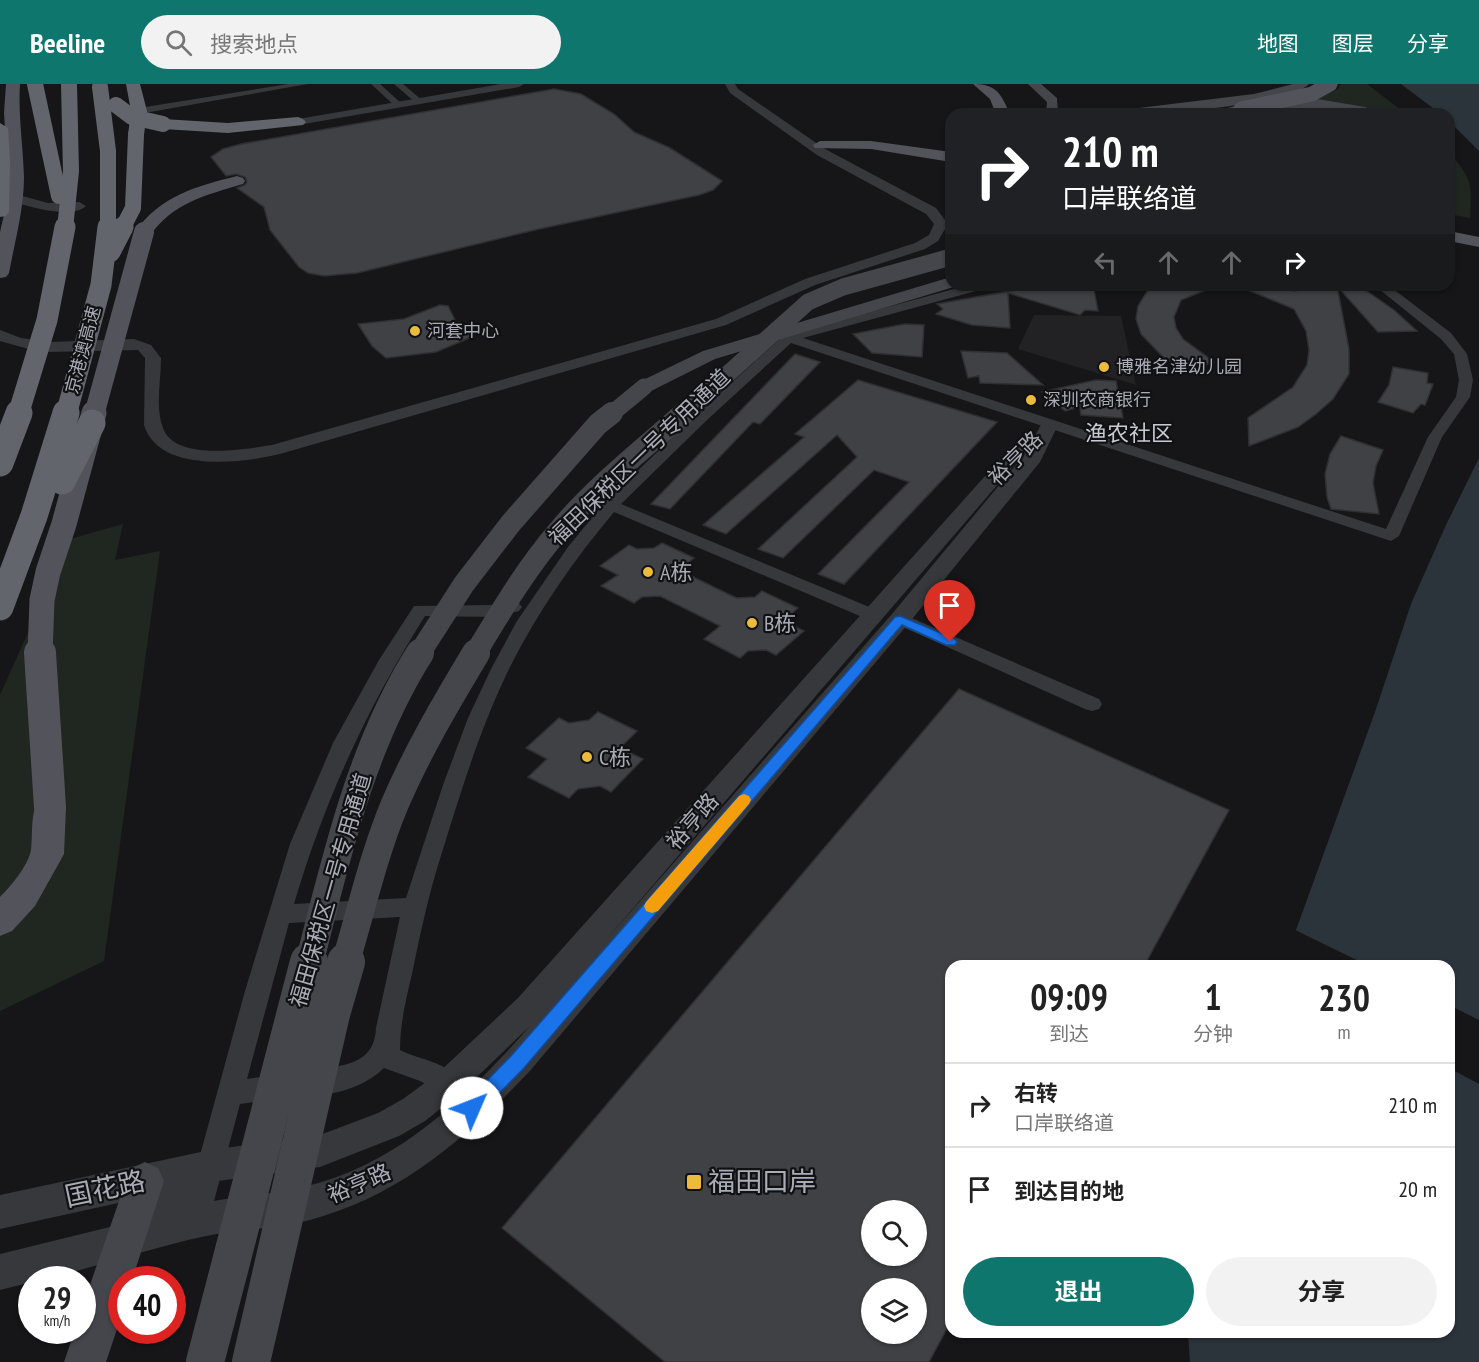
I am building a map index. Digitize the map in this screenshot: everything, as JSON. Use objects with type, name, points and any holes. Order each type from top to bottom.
[{"type":"highway","points":[[35,84],[64,227]]},
{"type":"highway","name":"京港澳高速","points":[[0,463],[16,424],[51,300],[71,173],[69,84]]},
{"type":"highway","points":[[105,261],[133,208],[139,111],[133,84]]},
{"type":"highway","points":[[100,86],[117,107],[127,114],[163,124],[228,128],[298,122]]},
{"type":"highway","name":"京港澳高速","points":[[5,596],[57,448],[90,327],[105,261],[110,167],[107,125],[100,86]]},
{"type":"highway","points":[[0,128],[2,160],[0,212]]},
{"type":"highway","points":[[5,596],[92,423]]},
{"type":"main road","points":[[0,273],[12,227],[15,198],[16,177],[11,113],[13,84]]},
{"type":"main road","points":[[980,84],[996,97],[1001,108]]},
{"type":"main road","points":[[1034,84],[1053,101],[1052,108]]},
{"type":"main road","points":[[1172,108],[1254,98],[1288,91],[1303,84]]},
{"type":"main road","points":[[1246,108],[1312,94],[1330,84]]},
{"type":"main road","points":[[1257,108],[1305,105],[1332,108]]},
{"type":"main road","points":[[1186,108],[1211,108]]},
{"type":"main road","points":[[830,130],[840,135],[889,138],[945,153]]},
{"type":"main road","points":[[820,145],[871,145],[945,154]]},
{"type":"main road","points":[[0,921],[23,896],[47,854],[50,807],[40,669],[42,600],[144,232],[159,211],[237,181]]},
{"type":"main road","points":[[206,191],[225,201]]},
{"type":"main road","points":[[1455,223],[1479,232]]},
{"type":"main road","points":[[1455,237],[1479,242]]},
{"type":"main road","points":[[1455,247],[1479,251]]},
{"type":"main road","name":"福田保税区一号专用通道","points":[[251,1362],[331,1014],[376,854],[394,807],[428,733],[515,588],[539,553],[582,505],[808,302],[843,287],[945,259]]},
{"type":"main road","name":"福田保税区一号专用通道","points":[[205,1362],[344,827],[380,731],[412,666],[464,584],[574,448],[618,405],[644,387],[709,355],[945,284]]},
{"type":"main road","points":[[85,1362],[145,1181]]},
{"type":"street","points":[[139,111],[304,84]]},
{"type":"street","points":[[375,84],[399,105]]},
{"type":"street","points":[[398,84],[419,101]]},
{"type":"street","points":[[298,122],[519,84]]},
{"type":"street","points":[[0,336],[50,347],[134,344],[144,346],[153,358],[154,431],[162,441],[196,455],[247,455],[274,450],[722,322],[810,282],[920,246],[932,240],[939,233],[941,224],[931,211],[813,147],[734,91],[730,84]]},
{"type":"street","points":[[15,198],[48,207],[79,206]]},
{"type":"street","points":[[448,1084],[428,1072],[393,1060],[387,1055],[386,1047],[414,907],[453,785],[478,718],[501,667],[548,586],[611,506],[702,417],[789,338],[961,291]]},
{"type":"street","points":[[789,338],[1391,536],[1435,437],[1463,397],[1466,380],[1460,354],[1446,336],[1388,291]]},
{"type":"street","name":"裕亨路","points":[[210,1166],[320,1151],[388,1125],[414,1110],[448,1084],[529,1007],[1017,451],[1049,425]]},
{"type":"street","name":"裕亨路","points":[[127,1239],[196,1221],[310,1204],[366,1184],[403,1164],[435,1142],[518,1062],[900,620],[1033,458],[1049,425]]},
{"type":"street","points":[[611,506],[873,615]]},
{"type":"street","points":[[196,1221],[279,914],[308,826],[343,742],[383,669],[420,610],[503,610],[525,602],[548,586]]},
{"type":"street","points":[[900,620],[1092,704]]},
{"type":"street","points":[[279,914],[414,907]]},
{"type":"street","points":[[229,1093],[354,1077],[370,1066],[386,1047]]},
{"type":"street","points":[[0,1272],[127,1239],[210,1166]]},
{"type":"street","name":"国花路","points":[[0,1212],[210,1166]]},
{"type":"shaded area","points":[[1341,84],[1367,84],[1398,108],[1351,108],[1314,99],[1338,89]]},
{"type":"shaded area","points":[[1401,84],[1479,84],[1479,151],[1455,127],[1455,108],[1433,108]]},
{"type":"shaded area","points":[[1455,160],[1469,182],[1470,218],[1455,215]]},
{"type":"shaded area","name":"博雅名津幼儿园","points":[[1034,315],[1121,316],[1136,385],[1018,349]]},
{"type":"shaded area","points":[[1479,458],[1479,1362],[1190,1362],[1188,1338],[1455,1338],[1455,960],[1285,960],[1375,712],[1411,604]]},
{"type":"shaded area","points":[[123,524],[115,560],[160,551],[104,961],[0,1011],[0,695],[70,539]]},
{"type":"pier","points":[[1293,929],[1357,960],[1282,960]]},
{"type":"pier","points":[[1455,1008],[1479,1020],[1479,1084],[1455,1071]]},
{"type":"building","points":[[554,89],[581,94],[614,114],[634,132],[670,148],[722,181],[713,190],[699,195],[539,229],[357,273],[324,276],[308,273],[299,267],[270,230],[264,207],[237,188],[245,185],[247,182],[245,177],[236,174],[226,176],[211,157],[223,149],[241,144]]},
{"type":"building","points":[[1010,291],[1094,291],[1098,311],[1085,310],[1080,315],[1008,293],[1010,328],[972,325],[936,314],[943,309],[937,304]]},
{"type":"building","points":[[1147,291],[1203,291],[1181,300],[1174,317],[1176,328],[1183,339],[1214,362],[1186,371],[1163,357],[1141,334],[1136,319],[1138,306]]},
{"type":"building","points":[[1250,291],[1338,291],[1349,349],[1349,374],[1333,399],[1298,427],[1249,446],[1248,418],[1293,387],[1307,365],[1309,350],[1306,331],[1294,309]]},
{"type":"building","points":[[1341,291],[1367,291],[1394,310],[1417,331],[1378,332]]},
{"type":"building","name":"河套中心","points":[[440,305],[448,306],[457,324],[474,336],[436,352],[386,358],[372,346],[358,324],[404,319]]},
{"type":"building","points":[[905,324],[924,325],[922,357],[872,353],[853,334]]},
{"type":"building","points":[[961,351],[1007,353],[1043,385],[980,383],[979,376],[968,378]]},
{"type":"building","points":[[795,354],[820,362],[760,424],[753,422],[670,509],[651,504]]},
{"type":"building","points":[[1393,367],[1428,373],[1427,383],[1433,384],[1425,405],[1421,404],[1413,413],[1378,402],[1389,385]]},
{"type":"building","points":[[858,380],[997,422],[844,584],[818,574],[909,482],[874,470],[783,558],[758,549],[857,457],[837,435],[726,534],[703,525],[804,437],[795,434]]},
{"type":"building","points":[[1096,380],[1116,381],[1123,418],[1081,415],[1080,407],[1065,411],[1042,392]]},
{"type":"building","points":[[1341,436],[1383,450],[1376,466],[1373,483],[1379,514],[1331,509],[1327,497],[1325,474],[1330,454]]},
{"type":"building","points":[[662,543],[694,558],[679,570],[728,594],[737,598],[755,597],[762,591],[798,608],[783,621],[804,631],[776,655],[766,650],[748,651],[740,658],[704,639],[720,626],[660,596],[642,597],[634,603],[601,586],[618,575],[600,566],[629,545],[637,549],[654,548]]},
{"type":"building","name":"福田口岸","points":[[959,689],[1229,810],[1147,960],[945,960],[945,1332],[929,1362],[665,1362],[502,1228]]},
{"type":"building","name":"C栋","points":[[598,712],[637,731],[620,748],[643,759],[611,792],[600,786],[578,789],[569,798],[528,777],[547,759],[526,748],[559,718],[569,723],[589,720]]},
{"type":"slow traffic","points":[[652,906],[744,800]]},
{"type":"place","name":"河套中心","points":[[415,331]]},
{"type":"place","name":"博雅名津幼儿园","points":[[1104,367]]},
{"type":"place","name":"深圳农商银行","points":[[1031,400]]},
{"type":"place","name":"A栋","points":[[648,572]]},
{"type":"place","name":"B栋","points":[[752,623]]},
{"type":"place","name":"C栋","points":[[587,757]]},
{"type":"place","name":"福田口岸","points":[[694,1182]]},
{"type":"district","name":"渔农社区","points":[[1129,433]]},
{"type":"route","points":[[472,1108],[518,1062],[900,620],[950,642]]}]
